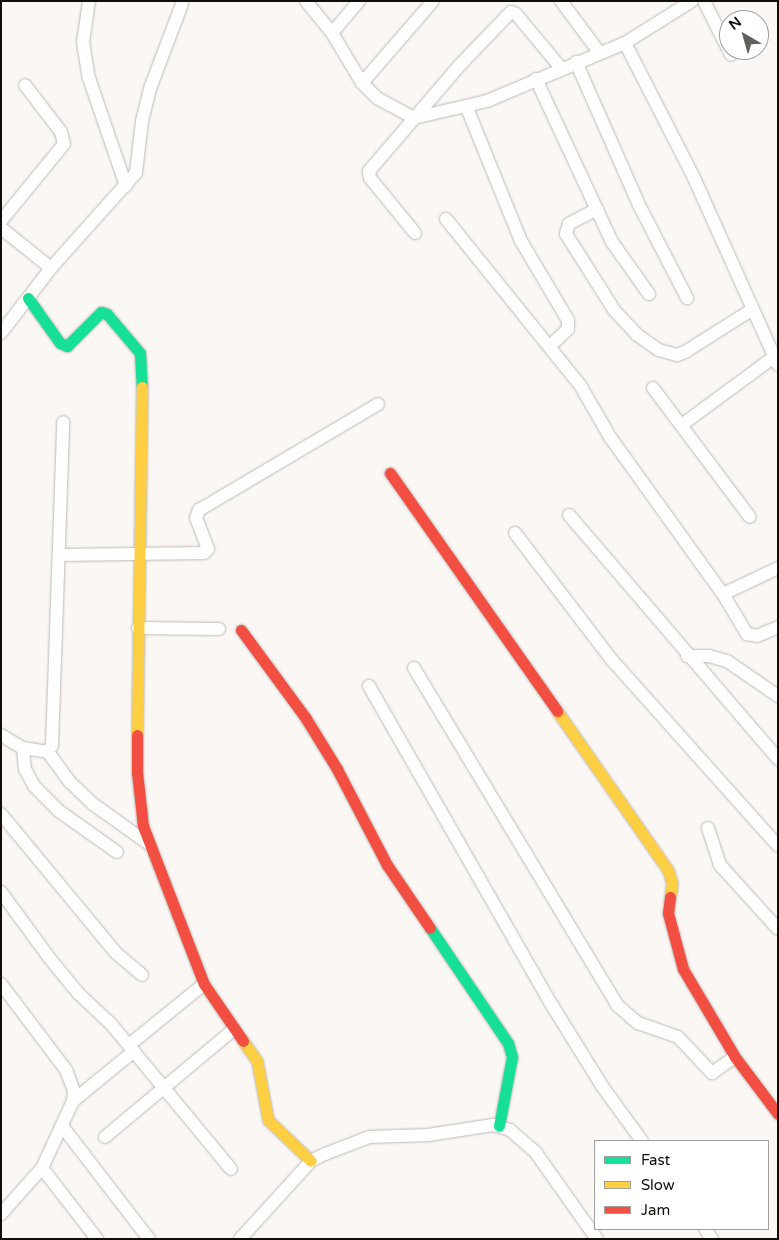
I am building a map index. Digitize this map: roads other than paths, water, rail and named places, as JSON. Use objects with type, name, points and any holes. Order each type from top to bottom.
[{"type":"street","points":[[89,1],[83,42],[89,78],[126,186]]},
{"type":"street","points":[[306,1],[332,33],[362,83],[377,98],[414,118],[466,108],[599,52],[625,43],[692,1]]},
{"type":"street","points":[[332,33],[360,1]]},
{"type":"street","points":[[362,83],[433,1]]},
{"type":"street","points":[[561,1],[599,52]]},
{"type":"street","points":[[704,1],[719,30]]},
{"type":"street","points":[[1,333],[51,268],[126,186],[138,167],[142,121],[151,86],[182,4]]},
{"type":"street","points":[[415,233],[368,174],[414,118],[510,12],[516,14],[561,68]]},
{"type":"street","points":[[625,43],[694,178],[776,361],[683,424]]},
{"type":"street","points":[[576,62],[639,205],[687,298]]},
{"type":"street","points":[[536,79],[622,260],[649,294]]},
{"type":"street","points":[[1,222],[6,206],[64,144],[61,132],[26,85]]},
{"type":"street","points":[[466,108],[521,241],[568,320],[568,329],[550,346]]},
{"type":"street","points":[[597,210],[569,224],[566,234],[614,310],[636,334],[659,350],[677,355],[685,352],[753,309]]},
{"type":"street","points":[[446,219],[580,385],[610,437],[723,594],[746,634],[757,636],[777,629]]},
{"type":"street","points":[[1,228],[51,268]]},
{"type":"street","points":[[28,298],[60,343],[67,346],[101,312],[107,314],[140,353],[138,801],[149,844],[204,984],[257,1061],[268,1120],[311,1161]]},
{"type":"street","points":[[653,388],[683,424],[750,517]]},
{"type":"street","points":[[60,555],[140,556],[207,552],[196,518],[199,510],[378,404]]},
{"type":"street","points":[[48,752],[52,745],[60,555],[63,422]]},
{"type":"street","points":[[390,473],[668,870],[672,883],[668,913],[683,969],[735,1058],[778,1114]]},
{"type":"street","points":[[569,515],[687,656],[778,759]]},
{"type":"street","points":[[514,533],[611,659],[778,846]]},
{"type":"street","points":[[723,594],[778,568]]},
{"type":"street","points":[[138,628],[219,629]]},
{"type":"street","points":[[241,630],[305,717],[337,769],[387,865],[508,1043],[512,1057],[499,1126]]},
{"type":"street","points":[[687,656],[709,656],[727,661],[778,696]]},
{"type":"street","points":[[414,668],[616,1005],[638,1023],[678,1037],[712,1073],[735,1058]]},
{"type":"street","points":[[369,686],[550,1002],[602,1086],[641,1140]]},
{"type":"street","points":[[2,739],[23,748],[48,752],[70,782],[93,804],[149,844]]},
{"type":"street","points":[[23,748],[25,769],[34,786],[59,811],[117,852]]},
{"type":"street","points":[[1,814],[116,953],[142,976]]},
{"type":"street","points":[[708,828],[720,864],[778,929]]},
{"type":"street","points":[[1,892],[50,960],[132,1048],[231,1169]]},
{"type":"street","points":[[1,984],[66,1070],[74,1091],[73,1101],[42,1168],[1,1214]]},
{"type":"street","points":[[73,1101],[204,984]]},
{"type":"street","points":[[105,1136],[234,1029]]},
{"type":"street","points":[[62,1126],[149,1239]]},
{"type":"street","points":[[240,1239],[311,1161],[369,1137],[428,1135],[499,1126],[510,1130],[536,1153],[597,1239]]},
{"type":"street","points":[[42,1168],[97,1239]]}]
